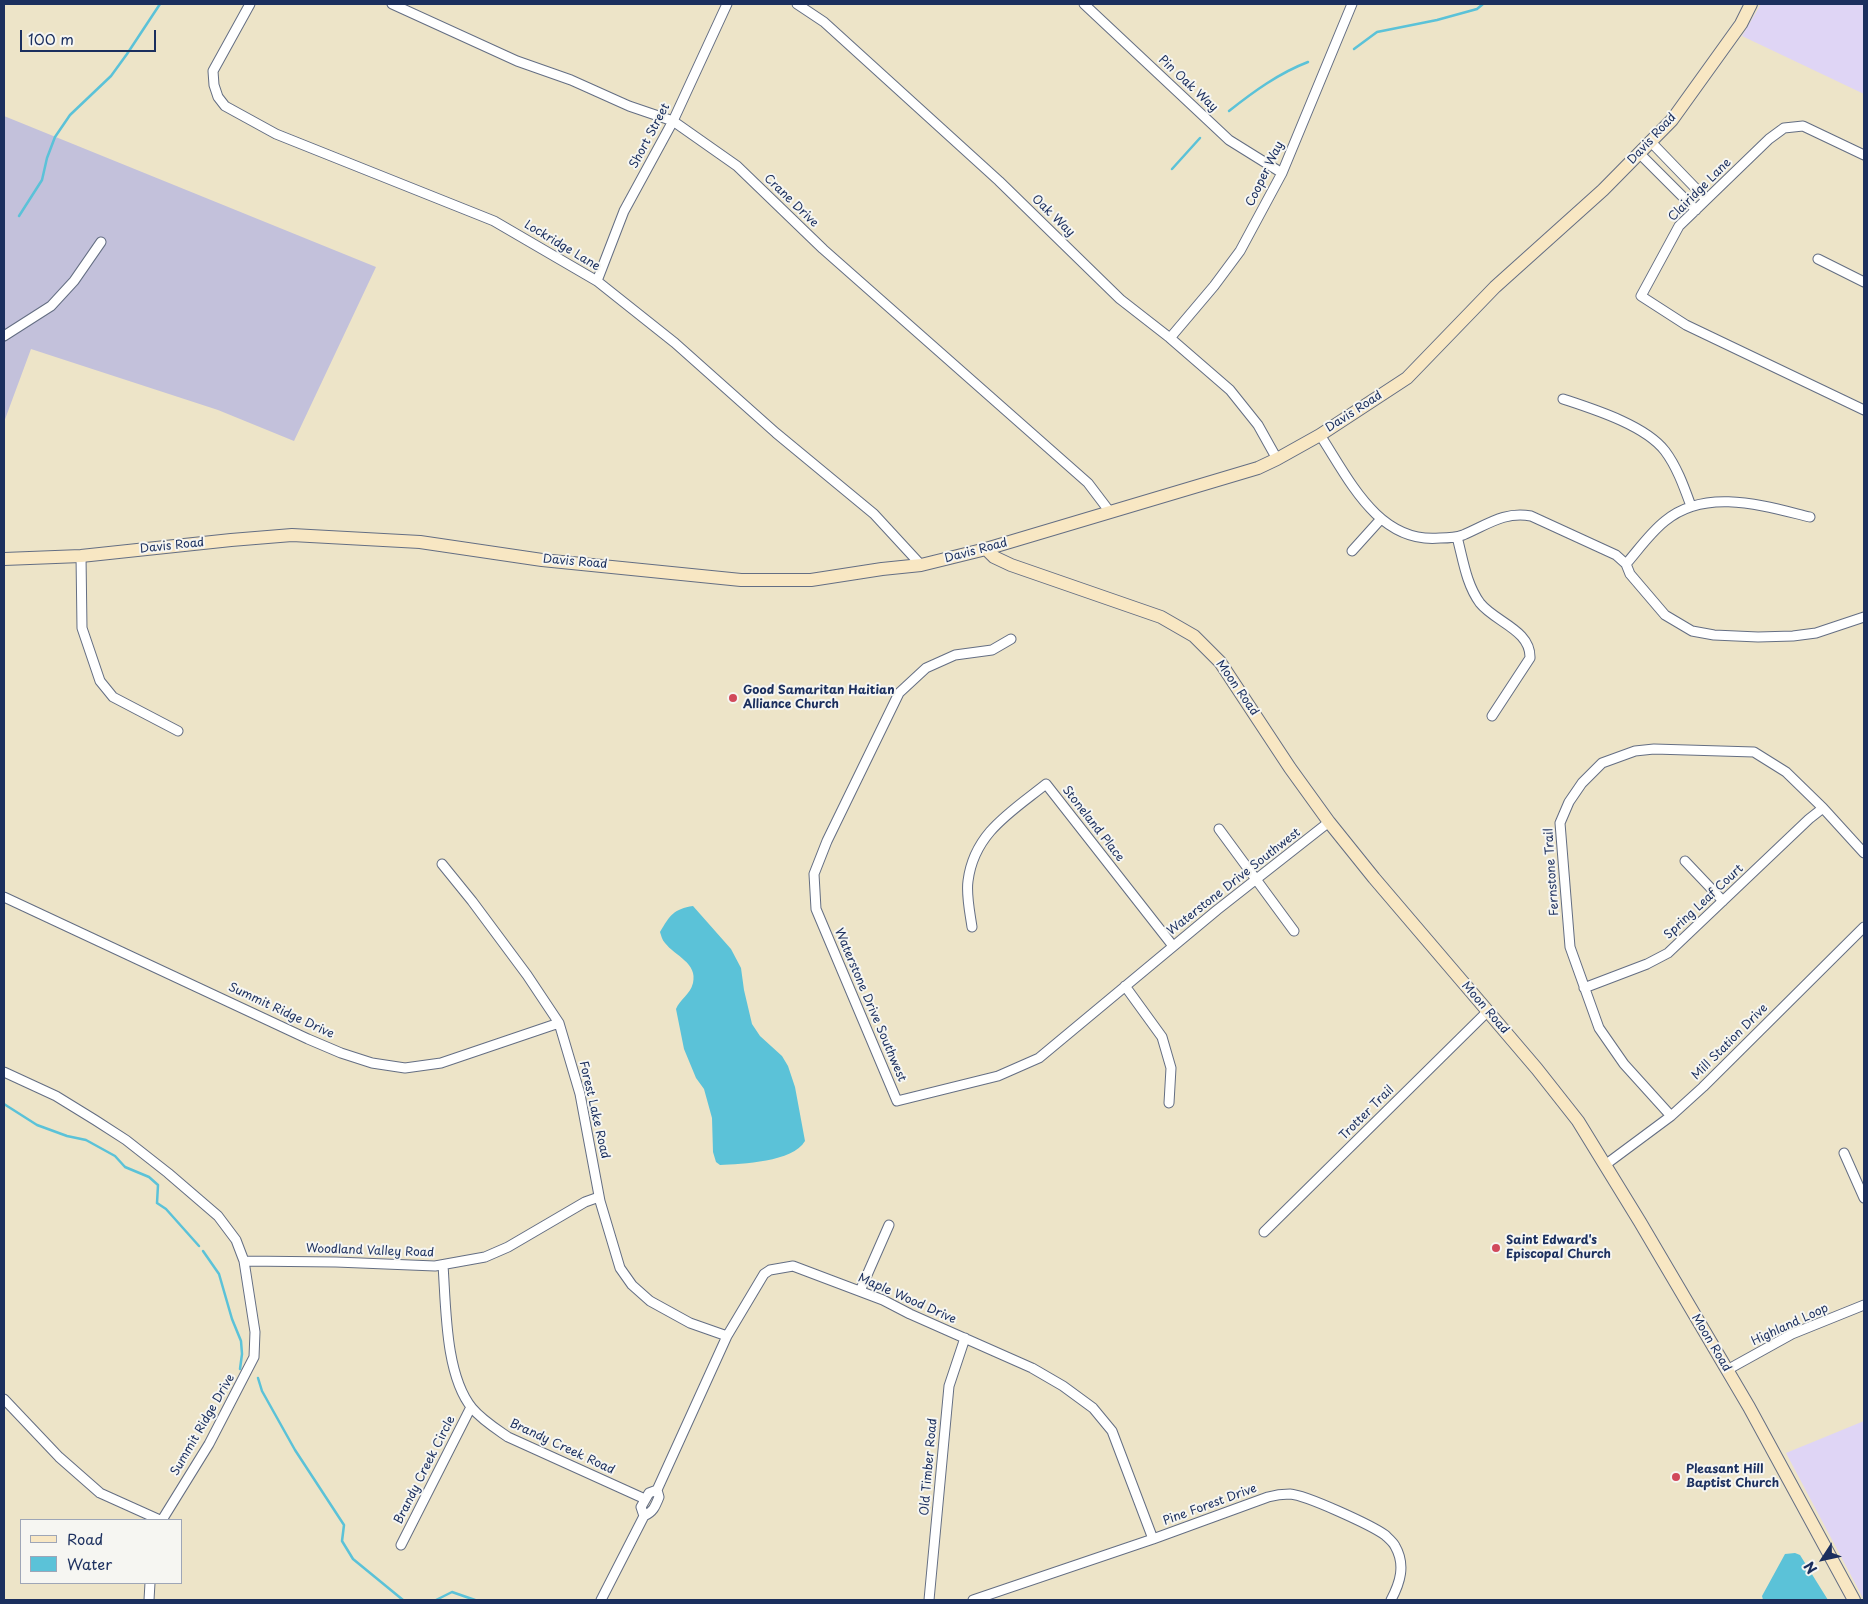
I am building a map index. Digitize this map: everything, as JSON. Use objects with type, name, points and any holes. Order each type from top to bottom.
[{"type":"street","name":"Lockridge Lane","points":[[250,4],[213,71],[218,97],[225,106],[276,134],[494,220],[597,281],[675,343],[776,433],[874,514],[921,565]]},
{"type":"street","name":"Crane Drive","points":[[392,4],[517,61],[571,80],[629,106],[673,121],[737,166],[823,249],[1088,484],[1110,512]]},
{"type":"street","name":"Short Street","points":[[597,281],[624,212],[673,121],[727,4]]},
{"type":"street","name":"Oak Way","points":[[797,4],[824,22],[999,181],[1120,299],[1170,338],[1230,390],[1258,425],[1277,459]]},
{"type":"street","name":"Pin Oak Way","points":[[1084,4],[1229,140],[1282,173]]},
{"type":"street","name":"Cooper Way","points":[[1170,338],[1214,286],[1240,251],[1282,173],[1352,4]]},
{"type":"street","name":"Davis Road","points":[[4,559],[81,556],[292,535],[420,542],[542,560],[741,580],[811,580],[921,565],[986,550],[1258,468],[1320,435],[1407,378],[1494,287],[1603,190],[1672,120],[1741,24],[1751,4]]},
{"type":"street","name":"Clairidge Lane","points":[[1864,155],[1803,126],[1784,128],[1769,139],[1679,226],[1641,296],[1686,325],[1864,410]]},
{"type":"street","points":[[1650,142],[1706,199]]},
{"type":"street","points":[[1639,154],[1696,210]]},
{"type":"street","points":[[4,336],[51,306],[74,281],[101,242]]},
{"type":"street","points":[[1818,259],[1864,282]]},
{"type":"street","points":[[1563,398],[1626,423],[1651,438],[1664,450],[1673,464],[1691,506]]},
{"type":"street","points":[[1320,435],[1362,498],[1380,520],[1408,536],[1427,540],[1457,537],[1498,518],[1520,514],[1542,519],[1616,555],[1626,564],[1630,574],[1665,615],[1692,631],[1714,635],[1793,636],[1816,633],[1864,617]]},
{"type":"street","points":[[1626,564],[1662,524],[1678,512],[1691,506],[1710,502],[1749,503],[1810,517]]},
{"type":"street","points":[[1352,551],[1380,520]]},
{"type":"street","points":[[1457,537],[1470,584],[1479,601],[1487,610],[1523,636],[1530,648],[1530,658],[1492,716]]},
{"type":"street","name":"Moon Road","points":[[986,550],[994,557],[1011,565],[1161,617],[1194,636],[1220,662],[1290,768],[1329,822],[1374,878],[1537,1069],[1574,1116],[1727,1370],[1854,1600]]},
{"type":"street","points":[[81,556],[82,628],[100,681],[113,697],[178,730]]},
{"type":"street","name":"Waterstone Drive Southwest","points":[[1011,639],[992,650],[955,655],[926,668],[899,693],[827,841],[814,874],[816,909],[897,1101],[998,1076],[1039,1058],[1256,879],[1329,822]]},
{"type":"street","name":"Fernstone Trail","points":[[1671,1116],[1624,1064],[1599,1028],[1570,947],[1560,823],[1569,802],[1582,783],[1602,763],[1635,751],[1654,749],[1754,752],[1786,772],[1824,808],[1864,853]]},
{"type":"street","name":"Stoneland Place","points":[[972,927],[967,882],[976,850],[994,825],[1046,784],[1174,946]]},
{"type":"street","name":"Spring Leaf Court","points":[[1584,988],[1647,964],[1668,953],[1824,808]]},
{"type":"street","points":[[1219,829],[1294,931]]},
{"type":"street","points":[[1685,861],[1723,901]]},
{"type":"street","name":"Forest Lake Road","points":[[442,864],[478,908],[559,1023],[580,1094],[599,1196],[620,1268],[632,1285],[650,1301],[690,1323],[726,1336]]},
{"type":"street","name":"Summit Ridge Drive","points":[[4,897],[316,1042],[341,1053],[372,1063],[405,1068],[441,1063],[559,1023]]},
{"type":"street","name":"Mill Station Drive","points":[[1605,1165],[1671,1116],[1703,1087],[1864,927]]},
{"type":"street","points":[[1125,986],[1162,1037],[1171,1068],[1168,1103]]},
{"type":"street","name":"Trotter Trail","points":[[1264,1232],[1488,1011]]},
{"type":"street","name":"Summit Ridge Drive","points":[[4,1072],[56,1096],[126,1140],[140,1151],[218,1216],[236,1240],[244,1261],[255,1332],[254,1357],[209,1444],[162,1519]]},
{"type":"street","points":[[1844,1153],[1864,1198]]},
{"type":"street","name":"Woodland Valley Road","points":[[244,1261],[443,1265],[485,1257],[508,1247],[592,1198],[599,1196]]},
{"type":"street","points":[[860,1291],[889,1225]]},
{"type":"street","name":"Brandy Creek Road","points":[[443,1265],[454,1372],[460,1388],[471,1407],[487,1423],[508,1437],[645,1499]]},
{"type":"street","name":"Maple Wood Drive","points":[[601,1600],[644,1516],[652,1512],[659,1498],[657,1490],[726,1336],[764,1274],[770,1270],[793,1266],[883,1300],[1032,1368],[1063,1386],[1093,1408],[1112,1431],[1153,1539]]},
{"type":"street","name":"Highland Loop","points":[[1727,1370],[1792,1334],[1864,1305]]},
{"type":"street","name":"Old Timber Road","points":[[929,1600],[949,1386],[965,1338]]},
{"type":"street","points":[[4,1399],[59,1457],[100,1493],[159,1519]]},
{"type":"street","name":"Brandy Creek Circle","points":[[401,1545],[471,1407]]},
{"type":"street","name":"Maple Wood Drive","points":[[644,1516],[641,1507],[645,1499],[649,1493],[657,1490]]},
{"type":"street","name":"Pine Forest Drive","points":[[973,1600],[1279,1494],[1291,1494],[1307,1498],[1372,1527],[1385,1535],[1394,1545],[1399,1555],[1401,1574],[1399,1585],[1391,1600]]},
{"type":"street","points":[[149,1600],[150,1584]]},
{"type":"shaded area","points":[[1761,4],[1864,4],[1864,94],[1742,36]]},
{"type":"shaded area","points":[[4,116],[376,267],[294,441],[218,410],[31,349],[4,422]]},
{"type":"shaded area","points":[[1864,1421],[1864,1600],[1786,1453]]},
{"type":"water","points":[[693,906],[731,949],[741,968],[752,1024],[760,1036],[782,1056],[788,1066],[795,1087],[805,1141],[799,1148],[779,1158],[741,1164],[720,1165],[716,1162],[713,1152],[712,1118],[704,1089],[696,1078],[684,1049],[676,1009],[692,987],[694,976],[685,960],[665,943],[660,932],[673,914],[681,909]]},
{"type":"water","points":[[1795,1553],[1800,1555],[1828,1600],[1763,1600],[1762,1596],[1785,1554]]},
{"type":"waterway","points":[[19,216],[42,180],[47,158],[55,137],[70,115],[111,76],[160,4]]},
{"type":"waterway","points":[[1354,49],[1377,32],[1437,20],[1477,9],[1483,4]]},
{"type":"waterway","points":[[1229,111],[1267,84],[1308,62]]},
{"type":"waterway","points":[[1172,169],[1200,138]]},
{"type":"waterway","points":[[4,1104],[37,1125],[67,1136],[86,1140],[115,1156],[125,1167],[149,1177],[158,1185],[157,1203],[166,1209],[199,1246]]},
{"type":"waterway","points":[[203,1251],[219,1274],[232,1319],[241,1341],[240,1369]]},
{"type":"waterway","points":[[258,1378],[262,1391],[295,1450],[344,1525],[342,1541],[353,1559],[403,1600]]},
{"type":"waterway","points":[[436,1600],[452,1592],[475,1600]]},
{"type":"place","name":"Good Samaritan Haitian Alliance Church","points":[[733,698]]},
{"type":"place","name":"Saint Edward's Episcopal Church","points":[[1496,1248]]},
{"type":"place","name":"Pleasant Hill Baptist Church","points":[[1676,1477]]}]
